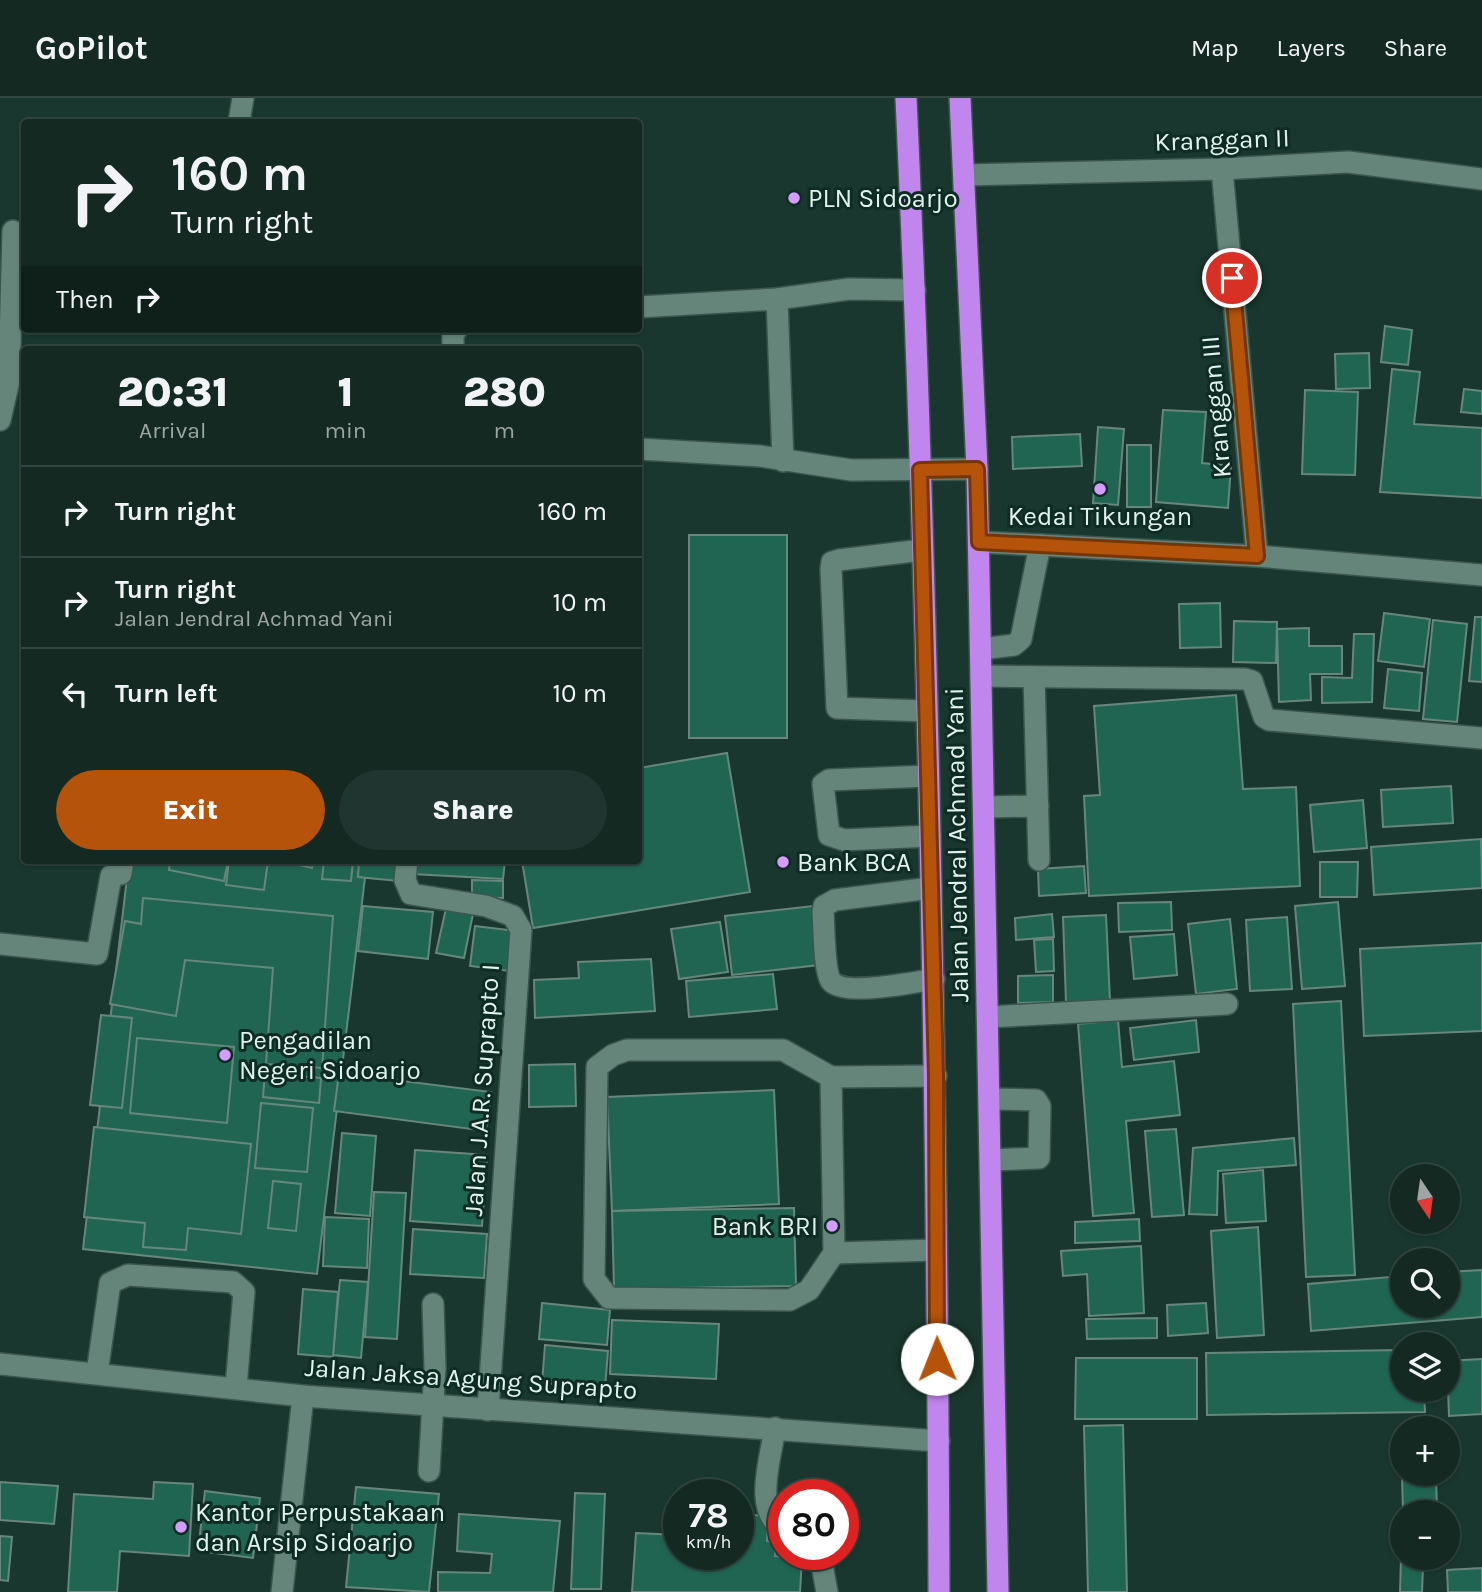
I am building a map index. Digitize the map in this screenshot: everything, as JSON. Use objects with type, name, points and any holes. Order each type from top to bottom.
[{"type":"highway","name":"Jalan Jendral Achmad Yani","points":[[906,98],[915,290],[934,979],[939,1592]]},
{"type":"highway","name":"Jalan Jendral Achmad Yani","points":[[960,98],[979,542],[998,1592]]},
{"type":"street","points":[[240,119],[243,98]]},
{"type":"street","name":"Kranggan II","points":[[964,175],[1222,169],[1348,162],[1482,179]]},
{"type":"street","name":"Kranggan III","points":[[1222,169],[1257,556]]},
{"type":"street","points":[[0,420],[9,381],[13,231]]},
{"type":"street","points":[[642,307],[777,299],[849,289],[915,290]]},
{"type":"street","points":[[777,299],[783,461]]},
{"type":"street","points":[[642,449],[712,452],[851,470],[977,469]]},
{"type":"street","points":[[979,542],[1257,556],[1482,575]]},
{"type":"street","points":[[981,649],[1014,645],[1021,639],[1040,545]]},
{"type":"street","points":[[922,550],[832,562],[834,699],[837,708],[926,711]]},
{"type":"street","points":[[981,676],[1245,678],[1252,681],[1264,717],[1269,720],[1482,738]]},
{"type":"street","points":[[1034,677],[1039,860]]},
{"type":"street","points":[[928,776],[829,780],[823,784],[829,835],[844,840],[930,836]]},
{"type":"street","points":[[984,807],[1038,806]]},
{"type":"street","points":[[0,944],[97,954],[111,876],[121,874],[123,864]]},
{"type":"street","name":"Jalan J.A.R. Suprapto I","points":[[407,864],[405,880],[411,894],[486,906],[513,916],[521,930],[488,1410]]},
{"type":"street","points":[[931,888],[835,900],[824,905],[823,911],[828,970],[831,981],[837,986],[883,987],[934,979]]},
{"type":"street","points":[[988,1017],[1227,1004]]},
{"type":"street","points":[[831,1076],[834,1253],[809,1290],[790,1300],[609,1298],[594,1279],[597,1068],[613,1055],[627,1050],[783,1051],[831,1076],[936,1076]]},
{"type":"street","points":[[990,1099],[1036,1100],[1040,1105],[1039,1158],[991,1160]]},
{"type":"street","points":[[834,1253],[936,1250]]},
{"type":"street","points":[[97,1373],[110,1283],[128,1275],[233,1283],[244,1292],[236,1387]]},
{"type":"street","points":[[429,1471],[433,1304]]},
{"type":"street","name":"Jalan Jaksa Agung Suprapto","points":[[0,1364],[303,1396],[939,1441]]},
{"type":"street","points":[[282,1592],[303,1396]]},
{"type":"street","points":[[768,1479],[775,1429]]},
{"type":"street","points":[[768,1482],[765,1505],[768,1512]]},
{"type":"street","points":[[823,1570],[827,1592]]},
{"type":"building","points":[[1385,326],[1412,330],[1408,365],[1381,362]]},
{"type":"building","points":[[1369,353],[1370,388],[1336,389],[1335,354]]},
{"type":"building","points":[[1392,369],[1420,372],[1414,424],[1482,428],[1482,498],[1380,492]]},
{"type":"building","points":[[1464,389],[1482,391],[1482,414],[1461,412]]},
{"type":"building","points":[[1305,390],[1358,392],[1355,475],[1302,474]]},
{"type":"building","points":[[1163,410],[1206,412],[1202,463],[1231,466],[1228,508],[1156,502]]},
{"type":"building","points":[[1098,427],[1124,429],[1118,505],[1093,503]]},
{"type":"building","points":[[1080,434],[1082,466],[1013,469],[1012,437]]},
{"type":"building","points":[[1127,445],[1151,445],[1151,507],[1127,507]]},
{"type":"building","points":[[689,535],[787,535],[787,738],[689,738]]},
{"type":"building","points":[[1220,603],[1221,647],[1180,648],[1179,604]]},
{"type":"building","points":[[1384,613],[1430,619],[1424,667],[1378,661]]},
{"type":"building","points":[[1475,617],[1482,617],[1482,682],[1469,681]]},
{"type":"building","points":[[1433,620],[1467,624],[1457,722],[1423,719]]},
{"type":"building","points":[[1234,621],[1277,622],[1276,663],[1233,662]]},
{"type":"building","points":[[1309,628],[1309,646],[1342,646],[1342,674],[1310,674],[1311,700],[1279,702],[1277,629]]},
{"type":"building","points":[[1354,634],[1374,634],[1372,702],[1322,703],[1322,677],[1352,678]]},
{"type":"building","points":[[1388,669],[1422,673],[1419,711],[1384,708]]},
{"type":"building","points":[[1236,695],[1243,789],[1296,787],[1300,886],[1089,896],[1084,796],[1100,795],[1094,706]]},
{"type":"building","points":[[727,753],[750,892],[533,928],[522,864],[642,864],[642,767]]},
{"type":"building","points":[[1451,786],[1453,823],[1383,827],[1381,790]]},
{"type":"building","points":[[1363,800],[1367,848],[1314,852],[1310,805]]},
{"type":"building","points":[[1481,839],[1482,888],[1374,895],[1371,847]]},
{"type":"building","points":[[1320,862],[1358,862],[1357,897],[1320,897]]},
{"type":"building","name":"Pengadilan Negeri Sidoarjo","points":[[129,864],[367,864],[317,1274],[83,1249]]},
{"type":"building","points":[[170,864],[227,864],[224,881],[169,870]]},
{"type":"building","points":[[229,864],[268,864],[264,890],[226,885]]},
{"type":"building","points":[[295,864],[313,864],[312,868]]},
{"type":"building","points":[[324,864],[353,864],[351,881],[322,879]]},
{"type":"building","points":[[359,864],[400,864],[398,881],[358,877]]},
{"type":"building","points":[[414,864],[505,864],[503,879],[413,874]]},
{"type":"building","points":[[1084,866],[1086,893],[1039,896],[1038,869]]},
{"type":"building","points":[[472,880],[503,881],[503,898],[472,897]]},
{"type":"building","points":[[143,898],[333,916],[322,1068],[266,1064],[273,968],[185,960],[176,1016],[110,1004],[125,921],[141,924]]},
{"type":"building","points":[[1171,902],[1172,930],[1119,932],[1118,903]]},
{"type":"building","points":[[1338,902],[1345,986],[1302,989],[1295,906]]},
{"type":"building","points":[[447,904],[474,909],[464,958],[436,953]]},
{"type":"building","points":[[363,906],[433,912],[428,959],[358,951]]},
{"type":"building","points":[[813,906],[819,965],[732,975],[725,916]]},
{"type":"building","points":[[1052,914],[1054,937],[1016,940],[1015,918]]},
{"type":"building","points":[[1106,915],[1110,1001],[1066,1003],[1063,917]]},
{"type":"building","points":[[1287,917],[1292,989],[1250,991],[1246,920]]},
{"type":"building","points":[[1230,919],[1237,989],[1196,994],[1188,924]]},
{"type":"building","points":[[720,922],[728,972],[679,979],[671,929]]},
{"type":"building","points":[[475,926],[516,931],[510,971],[470,966]]},
{"type":"building","points":[[1174,934],[1177,975],[1134,979],[1130,937]]},
{"type":"building","points":[[1053,939],[1054,971],[1036,972],[1034,940]]},
{"type":"building","points":[[1482,943],[1482,1031],[1364,1036],[1360,949]]},
{"type":"building","points":[[651,959],[655,1011],[535,1018],[534,980],[579,978],[578,962]]},
{"type":"building","points":[[773,974],[777,1009],[689,1017],[686,981]]},
{"type":"building","points":[[1053,975],[1053,1002],[1018,1003],[1018,976]]},
{"type":"building","points":[[1341,1001],[1355,1275],[1306,1277],[1293,1004]]},
{"type":"building","points":[[101,1015],[132,1018],[122,1108],[90,1105]]},
{"type":"building","points":[[1118,1020],[1122,1067],[1174,1061],[1180,1115],[1126,1121],[1134,1213],[1093,1216],[1078,1024]]},
{"type":"building","points":[[1196,1020],[1199,1052],[1134,1060],[1130,1028]]},
{"type":"building","points":[[137,1038],[234,1047],[227,1123],[130,1113]]},
{"type":"building","points":[[575,1064],[576,1106],[529,1107],[529,1065]]},
{"type":"building","points":[[265,1073],[321,1078],[319,1103],[263,1097]]},
{"type":"building","points":[[339,1073],[491,1092],[486,1131],[334,1111]]},
{"type":"building","points":[[774,1090],[779,1204],[612,1211],[607,1097]]},
{"type":"building","points":[[261,1103],[313,1108],[307,1172],[255,1168]]},
{"type":"building","points":[[94,1127],[251,1144],[241,1234],[188,1228],[186,1250],[143,1247],[145,1223],[84,1217]]},
{"type":"building","points":[[1176,1129],[1184,1215],[1152,1217],[1145,1131]]},
{"type":"building","points":[[342,1133],[376,1136],[370,1216],[335,1213]]},
{"type":"building","points":[[1294,1138],[1296,1165],[1218,1171],[1217,1215],[1189,1214],[1193,1148]]},
{"type":"building","points":[[415,1150],[487,1155],[482,1226],[410,1221]]},
{"type":"building","points":[[1263,1170],[1266,1221],[1226,1223],[1223,1174]]},
{"type":"building","points":[[273,1181],[301,1184],[296,1231],[268,1228]]},
{"type":"building","points":[[374,1192],[406,1193],[397,1339],[365,1337]]},
{"type":"building","points":[[794,1208],[796,1286],[614,1289],[612,1211]]},
{"type":"building","points":[[325,1217],[369,1219],[367,1268],[323,1266]]},
{"type":"building","points":[[1139,1219],[1140,1241],[1075,1243],[1075,1222]]},
{"type":"building","points":[[1258,1227],[1264,1335],[1217,1338],[1211,1231]]},
{"type":"building","points":[[413,1229],[487,1234],[484,1278],[410,1274]]},
{"type":"building","points":[[1141,1246],[1144,1313],[1089,1316],[1087,1274],[1063,1276],[1061,1251]]},
{"type":"building","points":[[1482,1270],[1482,1317],[1311,1331],[1308,1284],[1390,1277],[1390,1318],[1460,1318],[1460,1271]]},
{"type":"building","points":[[340,1280],[368,1282],[361,1358],[333,1355]]},
{"type":"building","points":[[303,1289],[338,1292],[333,1357],[298,1354]]},
{"type":"building","points":[[542,1303],[610,1310],[607,1345],[539,1339]]},
{"type":"building","points":[[1206,1303],[1208,1333],[1168,1336],[1167,1305]]},
{"type":"building","points":[[1157,1318],[1157,1338],[1087,1339],[1086,1319]]},
{"type":"building","points":[[612,1320],[719,1324],[716,1379],[610,1374]]},
{"type":"building","points":[[545,1345],[608,1351],[605,1388],[542,1383]]},
{"type":"building","points":[[1390,1350],[1390,1402],[1425,1402],[1425,1412],[1207,1415],[1206,1353]]},
{"type":"building","points":[[1076,1358],[1197,1358],[1197,1419],[1075,1419]]},
{"type":"building","points":[[1482,1359],[1482,1414],[1449,1416],[1448,1402],[1460,1402],[1460,1360]]},
{"type":"building","points":[[1123,1425],[1127,1592],[1088,1592],[1084,1426]]},
{"type":"building","points":[[0,1482],[58,1486],[54,1524],[0,1520]]},
{"type":"building","points":[[154,1482],[193,1484],[189,1556],[120,1551],[117,1592],[68,1592],[74,1494],[153,1499]]},
{"type":"building","points":[[1402,1486],[1436,1486],[1437,1500],[1403,1500]]},
{"type":"building","points":[[356,1487],[439,1494],[429,1592],[346,1587]]},
{"type":"building","points":[[205,1491],[260,1498],[253,1558],[198,1551]]},
{"type":"building","points":[[575,1493],[605,1494],[601,1589],[571,1589]]},
{"type":"building","points":[[459,1514],[560,1521],[553,1592],[438,1592],[438,1572],[490,1573],[492,1554],[457,1551]]},
{"type":"building","points":[[754,1515],[768,1516],[768,1570],[801,1570],[800,1592],[632,1592],[636,1533],[663,1534],[663,1570],[754,1570]]},
{"type":"building","points":[[0,1536],[12,1537],[8,1581],[0,1580]]},
{"type":"building","points":[[1482,1568],[1482,1592],[1448,1592],[1447,1570]]},
{"type":"building","points":[[1401,1570],[1423,1570],[1422,1592],[1400,1592]]},
{"type":"place","name":"PLN Sidoarjo","points":[[794,198]]},
{"type":"place","name":"Kedai Tikungan","points":[[1100,489]]},
{"type":"place","name":"Bank BCA","points":[[783,862]]},
{"type":"place","name":"Pengadilan Negeri Sidoarjo","points":[[225,1055]]},
{"type":"place","name":"Bank BRI","points":[[832,1226]]},
{"type":"place","name":"Kantor Perpustakaan dan Arsip Sidoarjo","points":[[181,1527]]},
{"type":"route","points":[[937,1359],[936,1076],[920,470],[977,469],[979,542],[1257,556],[1232,278]]}]
